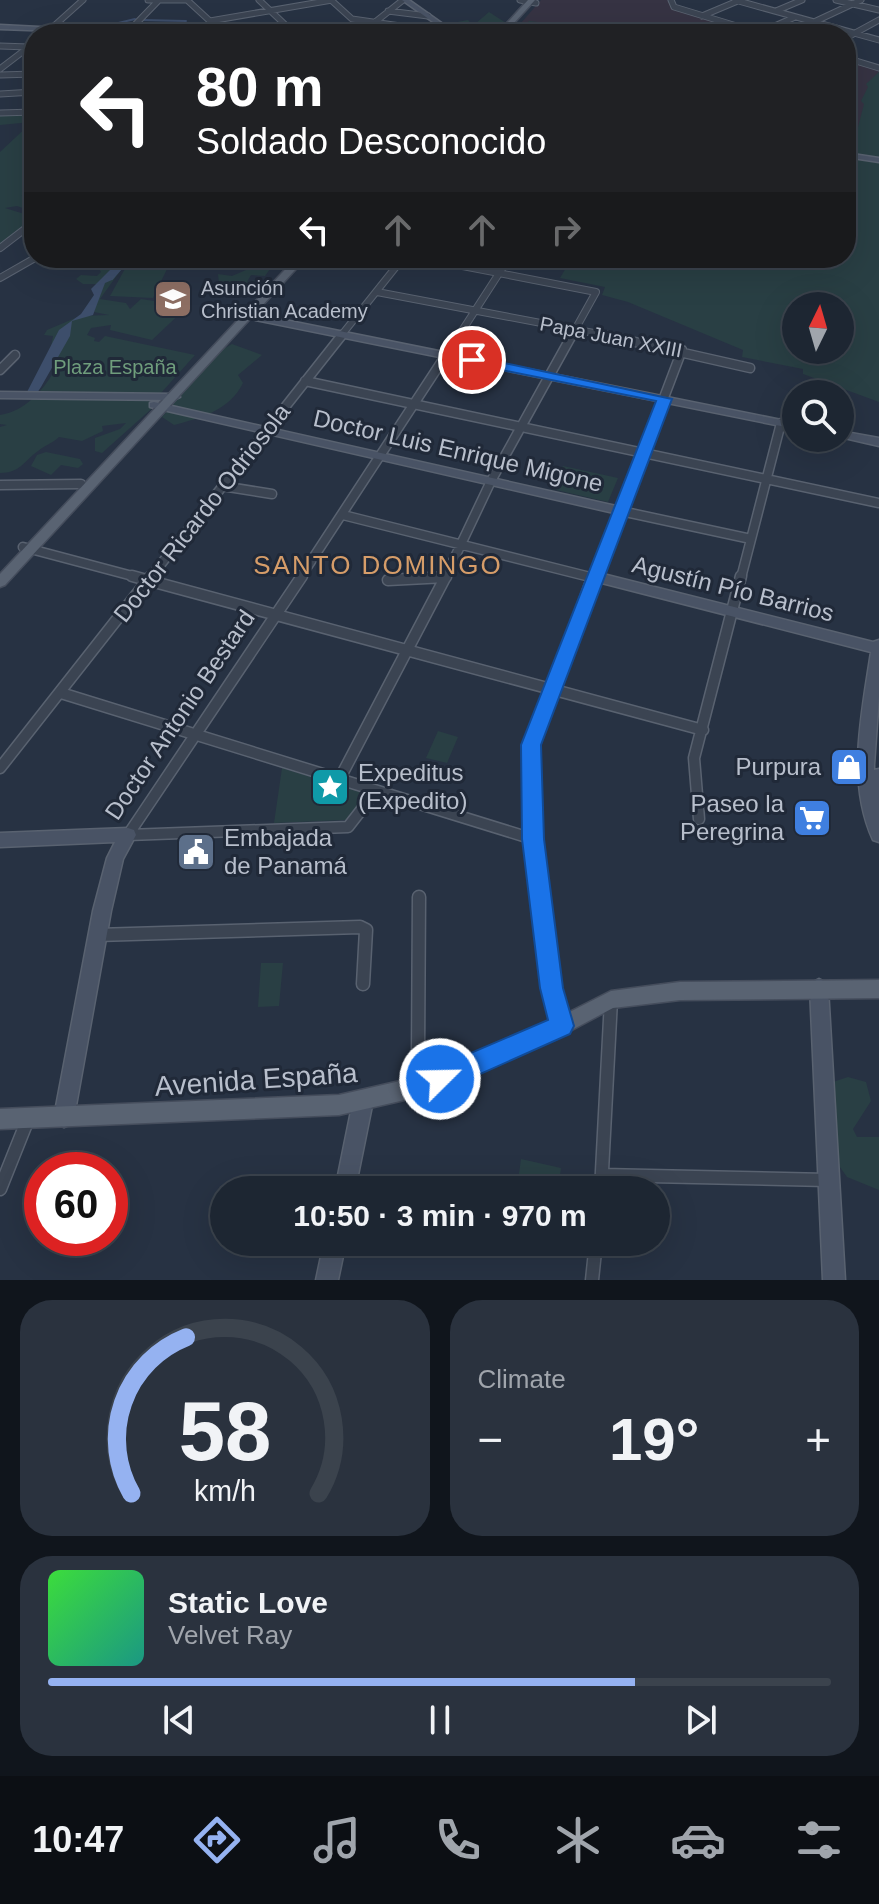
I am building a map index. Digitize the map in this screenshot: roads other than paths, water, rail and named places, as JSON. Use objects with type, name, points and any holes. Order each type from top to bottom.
[{"type":"main road","points":[[510,24],[534,1]]},
{"type":"main road","points":[[515,24],[534,1]]},
{"type":"main road","points":[[0,571],[27,548],[287,268]]},
{"type":"main road","points":[[0,582],[81,484],[164,401]]},
{"type":"main road","name":"Avenida España","points":[[0,1119],[275,1110],[363,1101],[422,1086],[561,1026],[611,1000],[680,991],[879,989]]},
{"type":"street","points":[[56,24],[83,0]]},
{"type":"street","points":[[148,0],[186,0],[213,24]]},
{"type":"street","points":[[135,24],[158,0]]},
{"type":"street","points":[[259,0],[285,24]]},
{"type":"street","points":[[210,21],[332,0],[348,17],[382,24]]},
{"type":"street","points":[[373,23],[404,0],[428,16],[433,24]]},
{"type":"street","points":[[520,0],[534,1]]},
{"type":"street","points":[[671,0],[674,7],[728,24]]},
{"type":"street","points":[[702,16],[738,0],[821,24]]},
{"type":"street","points":[[776,11],[802,0]]},
{"type":"street","points":[[836,0],[879,10]]},
{"type":"street","points":[[814,22],[861,0]]},
{"type":"street","points":[[388,11],[428,16]]},
{"type":"street","points":[[781,24],[795,17]]},
{"type":"street","points":[[856,33],[879,20]]},
{"type":"street","points":[[0,27],[24,30]]},
{"type":"street","points":[[856,34],[879,40]]},
{"type":"street","points":[[0,46],[24,45]]},
{"type":"street","points":[[1,69],[24,51]]},
{"type":"street","points":[[856,61],[879,68]]},
{"type":"street","points":[[1,69],[24,72]]},
{"type":"street","points":[[0,94],[24,93]]},
{"type":"street","points":[[0,113],[24,112]]},
{"type":"street","points":[[856,157],[879,160]]},
{"type":"street","points":[[0,248],[24,230]]},
{"type":"street","points":[[0,278],[24,264]]},
{"type":"street","name":"Doctor Ricardo Odriosola","points":[[0,768],[395,268]]},
{"type":"street","points":[[339,780],[463,545],[491,481],[551,376],[595,290],[476,268]]},
{"type":"street","name":"Doctor Antonio Bestard","points":[[64,1117],[97,935],[115,858],[193,735],[343,515],[501,268]]},
{"type":"street","name":"Papa Juan XXIII","points":[[377,292],[682,350],[750,368]]},
{"type":"street","points":[[244,314],[781,423],[693,765],[699,819]]},
{"type":"street","points":[[561,1026],[551,988],[533,839],[529,755],[551,689],[682,350]]},
{"type":"street","points":[[0,370],[15,355]]},
{"type":"street","points":[[305,381],[879,503]]},
{"type":"street","name":"Doctor Luis Enrique Migone","points":[[0,395],[164,401],[266,430],[751,539]]},
{"type":"street","points":[[854,437],[879,442]]},
{"type":"street","points":[[0,485],[81,484]]},
{"type":"street","points":[[222,486],[272,494]]},
{"type":"street","name":"Agustín Pío Barrios","points":[[343,515],[879,648]]},
{"type":"street","points":[[27,548],[703,730]]},
{"type":"street","points":[[388,580],[446,577]]},
{"type":"street","points":[[879,648],[865,779],[867,803],[879,835]]},
{"type":"street","points":[[61,693],[533,839]]},
{"type":"street","points":[[879,775],[879,806]]},
{"type":"street","points":[[0,840],[348,827],[353,825],[376,791]]},
{"type":"street","points":[[419,897],[418,1055],[422,1086]]},
{"type":"street","points":[[97,935],[360,927],[366,930],[363,984]]},
{"type":"street","points":[[819,988],[834,1280]]},
{"type":"street","points":[[611,1000],[603,1175],[831,1180]]},
{"type":"street","points":[[348,1176],[363,1101]]},
{"type":"street","points":[[0,1189],[28,1119]]},
{"type":"street","points":[[327,1280],[332,1256]]},
{"type":"street","points":[[592,1280],[595,1256]]},
{"type":"water","points":[[112,268],[121,268],[112,280],[105,283],[93,315],[72,321],[70,336],[37,393],[26,394],[59,330],[81,314],[94,295],[91,289]]},
{"type":"waterway","points":[[114,24],[135,19]]},
{"type":"waterway","points":[[143,20],[186,21]]},
{"type":"waterway","points":[[112,279],[121,268]]},
{"type":"place","name":"Asunción Christian Academy","points":[[173,299]]},
{"type":"place","name":"Purpura","points":[[849,767]]},
{"type":"place","name":"Expeditus (Expedito)","points":[[330,787]]},
{"type":"place","name":"Paseo la Peregrina","points":[[812,818]]},
{"type":"place","name":"Embajada de Panamá","points":[[196,852]]},
{"type":"district","name":"SANTO DOMINGO","points":[[378,565]]},
{"type":"park label","name":"Plaza España","points":[[115,367]]}]
